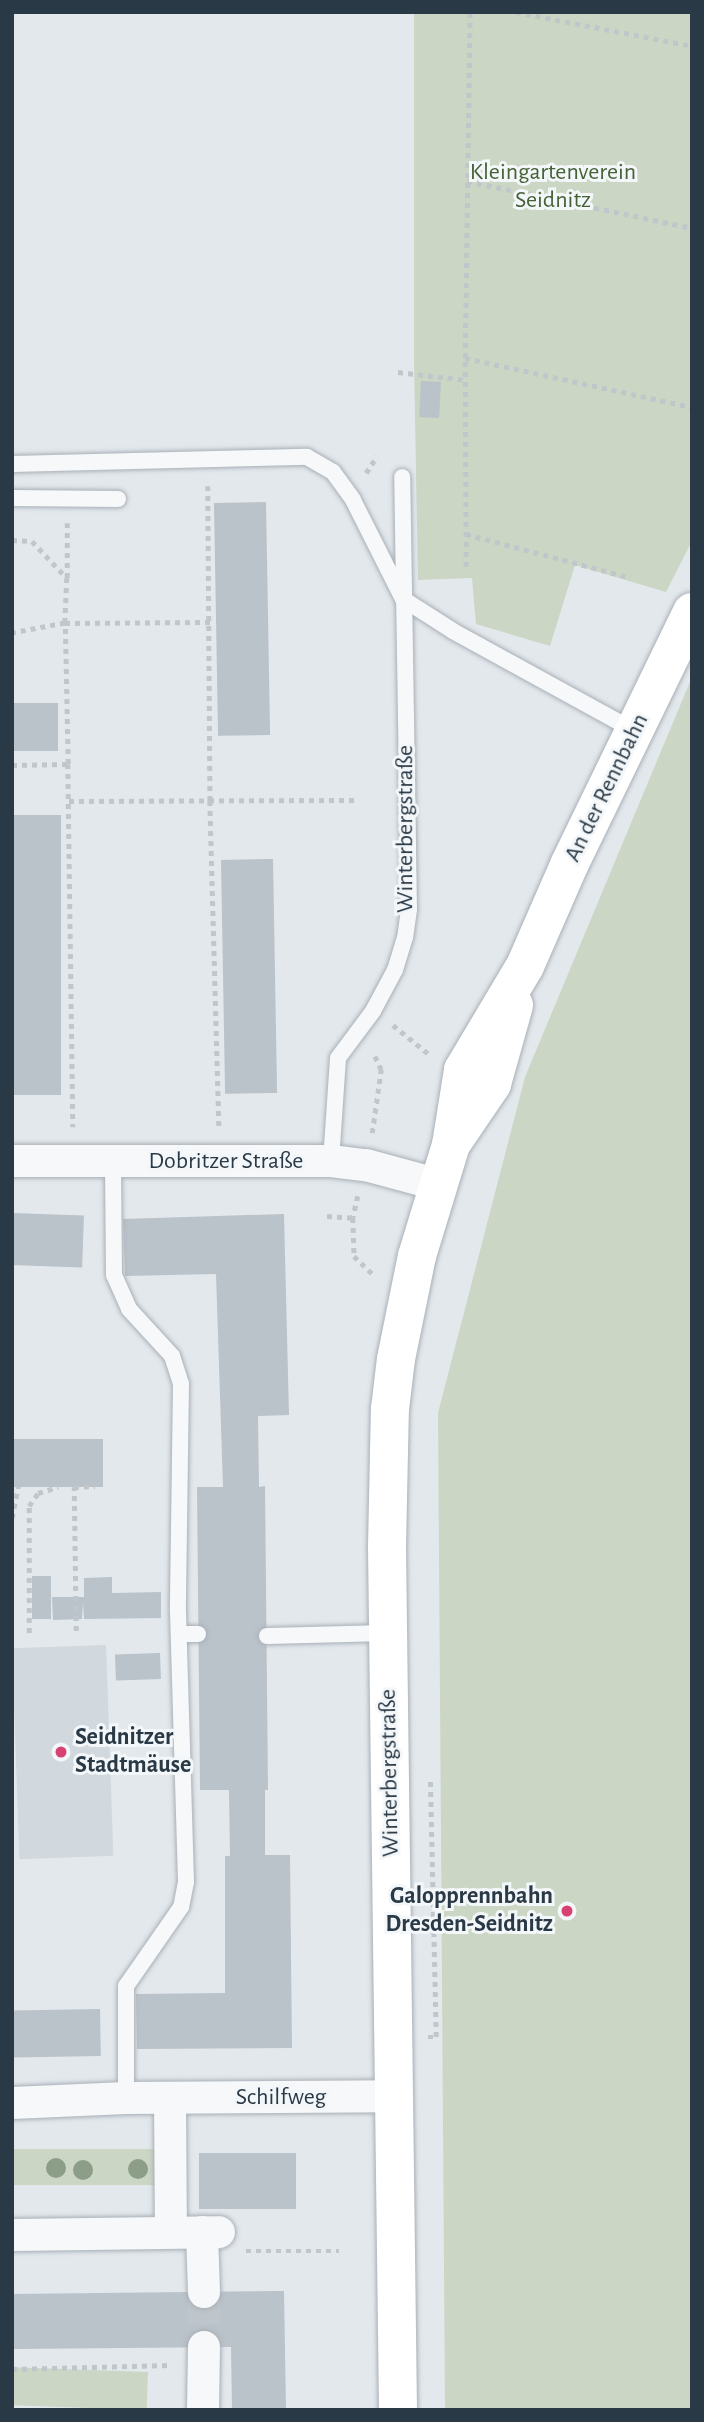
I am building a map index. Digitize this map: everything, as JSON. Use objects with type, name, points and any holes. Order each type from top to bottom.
[{"type":"main road","name":"An der Rennbahn","points":[[436,1184],[451,1145],[463,1070],[525,965],[570,863],[692,612]]},
{"type":"main road","name":"An der Rennbahn","points":[[451,1145],[492,1084],[525,965]]},
{"type":"main road","name":"Winterbergstraße","points":[[398,2410],[388,1633],[390,1409],[404,1306],[436,1184]]},
{"type":"street","name":"Dobritzer Straße","points":[[12,1161],[331,1161],[366,1165],[436,1184]]},
{"type":"street","name":"Schilfweg","points":[[12,2103],[126,2098],[393,2096]]},
{"type":"street","points":[[170,2098],[198,2232],[204,2292]]},
{"type":"street","points":[[12,2235],[198,2232]]},
{"type":"street","points":[[203,2410],[204,2356]]},
{"type":"lane","points":[[12,464],[307,457],[333,472],[353,500],[403,598],[453,631],[635,731]]},
{"type":"lane","name":"Winterbergstraße","points":[[331,1161],[338,1058],[373,1011],[395,970],[410,909],[402,477]]},
{"type":"lane","points":[[12,498],[118,499]]},
{"type":"lane","points":[[113,1163],[114,1275],[130,1309],[173,1356],[181,1384],[179,1634],[186,1882],[181,1907],[126,1986],[126,2098]]},
{"type":"lane","points":[[267,1636],[388,1633]]},
{"type":"lane","points":[[179,1634],[198,1634]]},
{"type":"path","points":[[466,567],[465,358],[470,12]]},
{"type":"path","points":[[516,12],[692,46]]},
{"type":"path","points":[[467,181],[692,228]]},
{"type":"path","points":[[465,358],[692,407]]},
{"type":"path","points":[[398,372],[466,380]]},
{"type":"path","points":[[208,481],[210,801],[218,1162]]},
{"type":"path","points":[[69,499],[65,623],[74,1162]]},
{"type":"path","points":[[466,534],[628,577]]},
{"type":"path","points":[[12,540],[32,541],[67,578]]},
{"type":"path","points":[[12,633],[65,623],[210,622]]},
{"type":"path","points":[[12,765],[68,764]]},
{"type":"path","points":[[69,801],[356,800]]},
{"type":"path","points":[[373,1011],[432,1056],[463,1070]]},
{"type":"path","points":[[327,1216],[353,1218]]},
{"type":"path","points":[[76,1631],[74,1487],[95,1486]]},
{"type":"path","points":[[12,1518],[18,1487]]},
{"type":"path","points":[[29,1633],[29,1506],[38,1493],[58,1487]]},
{"type":"path","points":[[430,1776],[436,2038]]},
{"type":"path","points":[[198,2232],[234,2250],[339,2251]]},
{"type":"path","points":[[12,2369],[204,2356]]},
{"type":"shaded area","name":"Seidnitzer Stadtmäuse","points":[[106,1645],[113,1856],[19,1859],[12,1648]]},
{"type":"green space","name":"Kleingartenverein Seidnitz","points":[[414,12],[692,12],[692,541],[666,592],[575,565],[550,646],[476,624],[472,578],[418,580],[414,362]]},
{"type":"green space","name":"Galopprennbahn Dresden-Seidnitz","points":[[692,677],[692,2410],[445,2410],[438,1413],[525,1077]]},
{"type":"green space","points":[[12,2149],[159,2149],[159,2185],[12,2185]]},
{"type":"green space","points":[[12,2367],[148,2372],[147,2410],[12,2405]]},
{"type":"building","points":[[421,381],[441,382],[439,418],[419,417]]},
{"type":"building","points":[[266,502],[270,735],[218,736],[214,503]]},
{"type":"building","points":[[12,703],[58,703],[58,751],[12,751]]},
{"type":"building","points":[[12,815],[61,815],[61,1095],[12,1095]]},
{"type":"building","points":[[273,859],[277,1093],[225,1094],[221,860]]},
{"type":"building","points":[[12,1213],[84,1216],[82,1267],[12,1265]]},
{"type":"building","points":[[284,1214],[289,1415],[258,1416],[259,1487],[265,1486],[268,1790],[265,1790],[265,1855],[290,1855],[292,2048],[137,2049],[136,1994],[225,1993],[225,1856],[230,1856],[229,1790],[200,1790],[197,1487],[223,1487],[216,1274],[125,1276],[123,1219]]},
{"type":"building","points":[[12,1439],[103,1439],[103,1487],[12,1487]]},
{"type":"building","points":[[32,1576],[51,1576],[51,1619],[32,1619]]},
{"type":"building","points":[[112,1577],[112,1593],[161,1592],[161,1618],[84,1619],[83,1602],[82,1619],[53,1620],[52,1597],[84,1597],[84,1578]]},
{"type":"building","points":[[160,1653],[161,1679],[116,1681],[115,1655]]},
{"type":"building","points":[[100,2009],[101,2056],[13,2058],[12,2011]]},
{"type":"building","points":[[199,2153],[296,2153],[296,2209],[199,2209]]},
{"type":"building","points":[[284,2291],[286,2410],[232,2410],[231,2347],[12,2349],[12,2294]]},
{"type":"tunnel","points":[[204,2292],[204,2347]]},
{"type":"place","name":"Seidnitzer Stadtmäuse","points":[[61,1752]]},
{"type":"place","name":"Galopprennbahn Dresden-Seidnitz","points":[[567,1911]]}]
